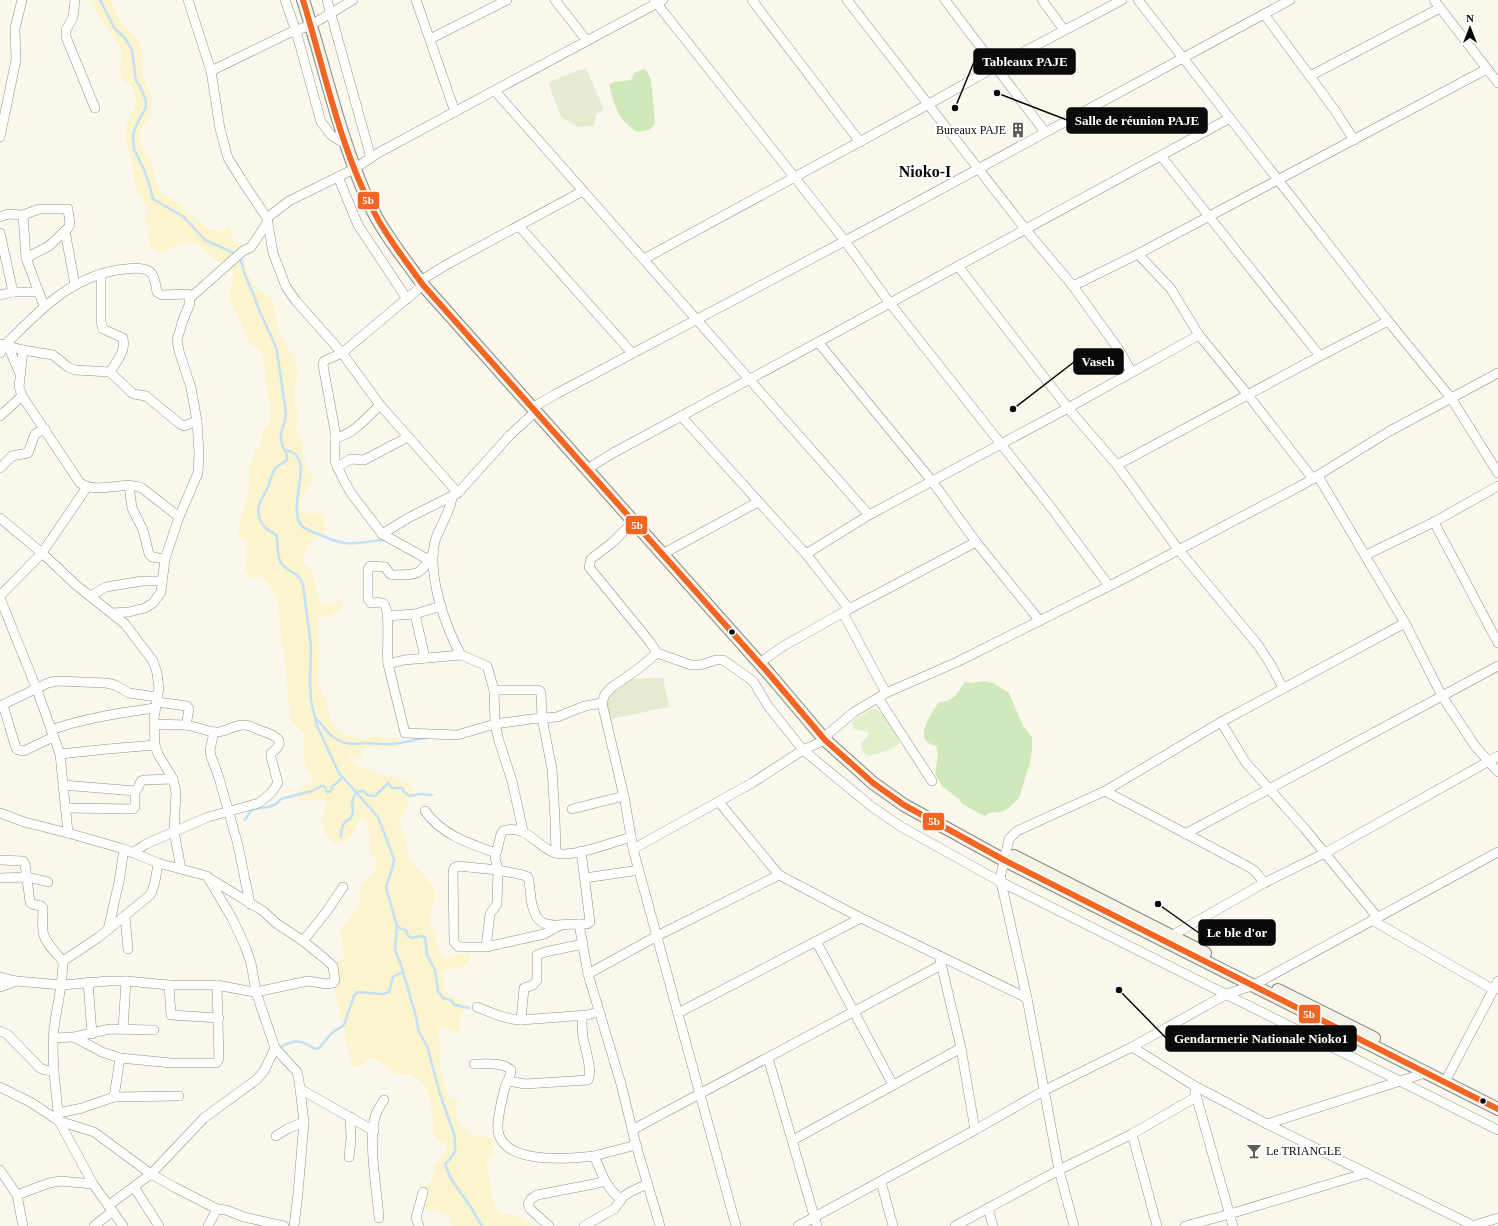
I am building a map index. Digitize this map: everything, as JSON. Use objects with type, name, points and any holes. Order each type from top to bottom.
[{"type":"street","points":[[0,137],[16,60],[15,28],[22,0]]},
{"type":"street","points":[[75,0],[73,17],[66,30],[66,37],[95,108]]},
{"type":"street","points":[[188,0],[211,71],[220,130],[228,158],[267,221],[273,254],[286,287],[296,301],[342,354],[380,405],[455,494]]},
{"type":"street","points":[[285,0],[296,30],[321,122],[331,134],[345,144]]},
{"type":"street","points":[[303,0],[313,23],[357,167]]},
{"type":"street","points":[[309,0],[313,23],[345,144],[387,223],[424,282],[765,659],[827,736]]},
{"type":"street","points":[[327,0],[371,158]]},
{"type":"street","points":[[211,71],[313,23],[353,0]]},
{"type":"street","points":[[416,0],[455,112]]},
{"type":"street","points":[[430,39],[507,0]]},
{"type":"street","points":[[555,0],[587,41]]},
{"type":"street","points":[[752,0],[860,142]]},
{"type":"street","points":[[847,0],[1026,230],[1073,286],[1131,371]]},
{"type":"street","points":[[945,0],[1045,132]]},
{"type":"street","points":[[1042,0],[1064,30]]},
{"type":"street","points":[[644,259],[995,67],[1122,0]]},
{"type":"street","points":[[1138,0],[1388,321],[1451,398],[1498,473]]},
{"type":"street","points":[[382,534],[408,518],[455,494],[537,408],[556,394],[845,241],[1290,0]]},
{"type":"street","points":[[1434,0],[1498,83]]},
{"type":"street","points":[[112,613],[129,612],[145,608],[153,603],[161,592],[165,559],[179,517],[198,473],[199,453],[197,421],[192,388],[176,340],[190,303],[190,298],[251,246],[267,221],[289,201],[357,167],[658,1],[718,83],[845,241],[889,302],[1053,510],[1109,586]]},
{"type":"street","points":[[1310,76],[1440,8]]},
{"type":"street","points":[[1264,14],[1310,76],[1354,140]]},
{"type":"street","points":[[1073,286],[1138,254],[1487,69]]},
{"type":"street","points":[[495,91],[869,515]]},
{"type":"street","points":[[592,466],[889,302],[1026,230],[1230,118]]},
{"type":"street","points":[[1161,156],[1320,356]]},
{"type":"street","points":[[338,177],[358,225],[407,299]]},
{"type":"street","points":[[461,655],[452,638],[441,606],[431,557],[382,534],[352,493],[337,467],[335,461],[335,431],[323,365],[324,362],[342,354],[407,299],[424,282],[519,226],[584,191]]},
{"type":"street","points":[[0,217],[8,214],[23,215],[39,209],[67,208],[69,211],[70,224],[66,231],[49,246],[26,258]]},
{"type":"street","points":[[23,215],[26,258],[44,306]]},
{"type":"street","points":[[519,226],[632,353]]},
{"type":"street","points":[[66,231],[75,285]]},
{"type":"street","points":[[0,233],[13,292]]},
{"type":"street","points":[[1138,254],[1171,289],[1199,335],[1315,477],[1366,555],[1405,623],[1442,696],[1475,746],[1498,772]]},
{"type":"street","points":[[958,266],[1068,408],[1117,466],[1178,550],[1258,645],[1283,688]]},
{"type":"street","points":[[3,347],[44,306],[75,285],[111,270],[135,268],[147,271],[152,274],[157,292],[162,295],[188,294],[190,298]]},
{"type":"street","points":[[101,274],[100,322],[103,329],[123,338],[125,346],[110,372]]},
{"type":"street","points":[[0,295],[13,292],[38,292]]},
{"type":"street","points":[[1117,466],[1320,356],[1388,321]]},
{"type":"street","points":[[806,554],[869,515],[1068,408],[1131,371],[1199,335]]},
{"type":"street","points":[[818,342],[932,481],[976,542],[1040,621]]},
{"type":"street","points":[[3,347],[53,354],[68,367],[75,370],[110,372],[131,392],[146,396],[180,424],[184,426],[197,421]]},
{"type":"street","points":[[3,347],[21,374]]},
{"type":"street","points":[[23,350],[19,387],[22,396],[80,483],[87,487],[129,485],[142,488],[179,517]]},
{"type":"street","points":[[633,849],[752,783],[827,736],[854,712],[886,693],[957,662],[1178,550],[1315,477],[1388,432],[1498,373]]},
{"type":"street","points":[[0,416],[22,396]]},
{"type":"street","points":[[335,438],[355,429],[380,405]]},
{"type":"street","points":[[537,408],[633,522],[770,675],[873,783],[904,805],[1498,1109]]},
{"type":"street","points":[[681,416],[806,554],[846,611],[886,693]]},
{"type":"street","points":[[0,468],[12,456],[28,453],[35,434],[45,429]]},
{"type":"street","points":[[337,467],[352,459],[364,460],[408,437]]},
{"type":"street","points":[[129,485],[132,508],[143,530],[149,554],[152,557],[165,559]]},
{"type":"street","points":[[1366,555],[1434,522],[1498,486]]},
{"type":"street","points":[[68,833],[60,754],[37,690],[0,597],[42,554],[87,487]]},
{"type":"street","points":[[455,494],[435,539],[431,557],[425,568],[417,573],[408,575],[390,574],[385,568],[373,566],[368,569],[368,599],[371,603],[382,603],[387,616],[388,664],[405,733],[457,735],[495,724],[557,717],[585,706],[602,703]]},
{"type":"street","points":[[668,551],[758,502]]},
{"type":"street","points":[[0,518],[76,585],[125,624],[153,660],[159,688],[154,724],[155,745],[158,754],[173,779],[176,792],[174,831],[181,869]]},
{"type":"street","points":[[633,522],[613,542],[591,560],[589,567],[650,642],[657,653],[691,666],[716,660],[723,660],[752,681],[768,706],[803,750],[871,806],[900,826],[1001,882],[1498,1130]]},
{"type":"street","points":[[1434,522],[1498,643]]},
{"type":"street","points":[[765,659],[782,647],[846,611],[976,542]]},
{"type":"street","points":[[90,596],[106,587],[142,581],[162,581]]},
{"type":"street","points":[[387,616],[415,614],[441,606]]},
{"type":"street","points":[[415,614],[425,658]]},
{"type":"street","points":[[1074,1226],[1059,1170],[1027,998],[1001,882],[1001,874],[1010,839],[1017,831],[1105,791],[1221,722],[1405,623]]},
{"type":"street","points":[[657,653],[638,669],[608,690],[602,703],[624,796],[633,849],[736,1226]]},
{"type":"street","points":[[388,664],[404,660],[461,655],[487,666],[494,690],[495,724],[512,781],[523,831]]},
{"type":"street","points":[[1185,834],[1498,666]]},
{"type":"street","points":[[156,702],[68,724],[24,750],[18,750],[16,748],[2,706],[37,690],[48,683],[58,681],[106,683],[116,685],[129,693],[156,702],[187,706],[189,709],[186,725]]},
{"type":"street","points":[[494,690],[540,691],[542,718],[552,769],[556,853]]},
{"type":"street","points":[[878,698],[932,781]]},
{"type":"street","points":[[1221,722],[1246,763],[1325,853],[1375,919],[1496,985],[1448,1076]]},
{"type":"street","points":[[128,851],[208,817],[259,803],[277,786],[278,780],[271,755],[277,749],[279,740],[276,736],[244,725],[222,732],[214,732],[186,725],[154,724]]},
{"type":"street","points":[[214,732],[210,750],[211,756],[219,778],[238,845],[250,904]]},
{"type":"street","points":[[60,754],[108,748],[155,745]]},
{"type":"street","points":[[1171,936],[1264,883],[1325,853],[1488,760],[1498,756]]},
{"type":"street","points":[[66,808],[133,809],[135,791],[141,781],[173,779]]},
{"type":"street","points":[[63,785],[135,791]]},
{"type":"street","points":[[1105,791],[1185,834],[1225,853],[1255,871],[1264,883]]},
{"type":"street","points":[[572,809],[624,796]]},
{"type":"street","points":[[719,802],[779,875],[940,960],[1027,998]]},
{"type":"street","points":[[425,811],[449,834],[467,843],[496,853]]},
{"type":"street","points":[[0,813],[24,822],[68,833],[128,851],[158,863],[207,876],[263,911],[276,923],[303,940],[333,966],[334,980],[333,983],[327,984],[308,981],[256,992],[217,985],[169,985],[126,981],[88,982],[62,985],[16,981],[0,977]]},
{"type":"street","points":[[486,947],[490,914],[497,904],[498,870],[495,858],[503,831],[507,829],[523,831],[543,846],[556,853],[566,854],[602,848],[631,837]]},
{"type":"street","points":[[108,930],[128,851]]},
{"type":"street","points":[[561,925],[544,934],[486,947],[463,948],[455,945],[452,872],[454,868],[458,866],[498,870],[523,875],[528,877],[534,916],[538,921],[545,924],[561,925],[587,924],[590,922],[581,851]]},
{"type":"street","points":[[798,1226],[816,1222],[881,1182],[1045,1090],[1132,1047],[1226,994],[1256,984],[1498,852]]},
{"type":"street","points":[[1005,856],[1171,936],[1256,984],[1314,1007],[1498,1102]]},
{"type":"street","points":[[0,860],[23,861],[27,869],[30,902],[43,908],[44,936],[63,960],[62,985],[54,1038],[54,1071],[59,1117],[93,1184],[123,1226]]},
{"type":"street","points":[[63,960],[108,930],[150,895],[154,889],[156,881],[158,863]]},
{"type":"street","points":[[584,878],[639,870]]},
{"type":"street","points":[[588,974],[657,936],[779,875]]},
{"type":"street","points":[[207,876],[232,918],[245,946],[251,963],[256,992],[275,1048],[297,1072],[304,1122],[294,1226]]},
{"type":"street","points":[[0,878],[28,877],[48,882]]},
{"type":"street","points":[[303,940],[327,911],[343,887]]},
{"type":"street","points":[[125,916],[128,949]]},
{"type":"street","points":[[678,1013],[861,918]]},
{"type":"street","points":[[579,924],[588,974],[598,1012],[617,1070],[636,1145],[660,1226]]},
{"type":"street","points":[[816,941],[852,1012],[893,1085]]},
{"type":"street","points":[[521,1020],[524,988],[533,985],[537,980],[537,955],[583,944]]},
{"type":"street","points":[[632,1130],[852,1012],[940,960]]},
{"type":"street","points":[[940,960],[960,1048],[976,1130]]},
{"type":"street","points":[[0,987],[16,981]]},
{"type":"street","points":[[123,1029],[126,981]]},
{"type":"street","points":[[88,982],[92,1034]]},
{"type":"street","points":[[169,985],[171,1015],[219,1018]]},
{"type":"street","points":[[74,1037],[102,1052],[120,1058],[171,1063],[218,1063],[219,1018],[217,985]]},
{"type":"street","points":[[477,1007],[493,1014],[521,1020],[593,1014],[598,1012]]},
{"type":"street","points":[[508,1081],[526,1084],[588,1080],[590,1076],[583,1035],[582,1015]]},
{"type":"street","points":[[54,1038],[74,1037],[110,1029],[154,1030]]},
{"type":"street","points":[[0,1031],[7,1034],[40,1068],[54,1071]]},
{"type":"street","points":[[1132,1047],[1192,1085],[1267,1124],[1473,1226],[1498,1218]]},
{"type":"street","points":[[94,1226],[134,1187],[151,1174],[204,1118],[260,1077],[275,1048]]},
{"type":"street","points":[[792,1140],[960,1048]]},
{"type":"street","points":[[114,1097],[120,1058]]},
{"type":"street","points":[[768,1058],[816,1222]]},
{"type":"street","points":[[474,1064],[502,1065],[509,1068],[512,1072],[505,1086],[498,1124],[498,1134],[500,1141],[506,1147],[516,1152],[563,1159],[594,1156],[636,1145]]},
{"type":"street","points":[[1267,1124],[1426,1073]]},
{"type":"street","points":[[1192,1085],[1233,1226]]},
{"type":"street","points":[[0,1087],[59,1117],[94,1132],[151,1174],[217,1209],[226,1210],[244,1217],[284,1226]]},
{"type":"street","points":[[300,1089],[374,1131]]},
{"type":"street","points":[[59,1117],[114,1097],[179,1096]]},
{"type":"street","points":[[955,1226],[1059,1170],[1132,1134],[1196,1097]]},
{"type":"street","points":[[379,1218],[373,1148],[375,1118],[384,1100]]},
{"type":"street","points":[[349,1157],[350,1117]]},
{"type":"street","points":[[276,1136],[287,1129],[304,1122]]},
{"type":"street","points":[[1132,1134],[1157,1226]]},
{"type":"street","points":[[594,1156],[605,1181],[621,1200]]},
{"type":"street","points":[[0,1170],[17,1195],[23,1226]]},
{"type":"street","points":[[1185,1226],[1366,1173]]},
{"type":"street","points":[[17,1195],[49,1183],[60,1181],[93,1184]]},
{"type":"street","points":[[549,1226],[530,1209],[528,1204],[531,1199],[537,1195],[605,1181]]},
{"type":"street","points":[[881,1182],[893,1226]]},
{"type":"street","points":[[584,1226],[598,1222],[614,1209],[630,1192],[647,1184]]},
{"type":"street","points":[[134,1187],[159,1226]]},
{"type":"street","points":[[419,1226],[416,1218],[423,1192]]},
{"type":"street","points":[[988,1208],[993,1226]]},
{"type":"street","points":[[208,1226],[217,1209]]},
{"type":"green space","points":[[586,68],[604,110],[596,114],[594,126],[578,127],[561,117],[549,85],[552,81]]},
{"type":"green space","points":[[644,69],[651,79],[655,124],[649,130],[637,132],[625,122],[618,112],[609,85],[614,82],[631,80],[634,73]]},
{"type":"green space","points":[[663,678],[669,707],[606,720],[605,694],[623,679]]},
{"type":"green space","points":[[984,681],[993,683],[1009,693],[1023,726],[1032,737],[1030,762],[1019,798],[1009,808],[1002,812],[989,813],[985,816],[962,804],[960,800],[942,786],[935,774],[938,754],[936,746],[927,742],[924,738],[927,722],[939,702],[952,699],[965,682],[972,683]]},
{"type":"green space","points":[[876,709],[892,724],[898,734],[899,744],[886,751],[869,756],[865,754],[861,745],[861,743],[868,736],[868,732],[853,729],[852,721],[870,710]]},
{"type":"sand","points":[[91,0],[111,0],[119,19],[138,40],[141,48],[143,77],[152,96],[151,115],[141,129],[139,140],[154,168],[159,191],[174,200],[210,230],[222,232],[228,226],[232,230],[233,240],[242,251],[246,268],[252,282],[258,289],[270,297],[274,304],[279,334],[294,357],[298,372],[293,397],[298,414],[296,429],[302,441],[303,455],[312,480],[300,501],[302,513],[323,513],[326,532],[309,543],[305,551],[304,563],[313,573],[317,588],[318,601],[326,604],[340,600],[343,605],[340,610],[328,616],[320,617],[317,630],[319,660],[317,684],[324,695],[332,721],[340,731],[359,739],[374,736],[398,738],[399,746],[363,748],[362,757],[358,758],[349,755],[348,757],[357,764],[368,769],[401,781],[408,782],[414,792],[399,822],[405,836],[409,858],[433,886],[435,893],[430,923],[436,933],[436,941],[439,950],[446,958],[465,953],[468,953],[470,957],[467,965],[443,972],[444,988],[448,994],[461,1001],[465,1007],[460,1020],[461,1030],[458,1034],[441,1026],[438,1029],[440,1042],[440,1068],[442,1076],[449,1098],[457,1100],[459,1105],[455,1107],[457,1121],[474,1136],[489,1137],[493,1140],[493,1155],[486,1162],[495,1209],[505,1214],[512,1214],[535,1226],[451,1226],[450,1217],[425,1208],[420,1201],[418,1194],[422,1188],[433,1180],[435,1167],[443,1157],[447,1145],[438,1140],[434,1135],[431,1107],[427,1090],[422,1083],[410,1074],[395,1074],[375,1058],[368,1058],[364,1065],[352,1066],[330,970],[331,964],[344,959],[344,951],[340,936],[341,929],[357,909],[360,900],[361,885],[373,873],[378,863],[370,852],[370,836],[364,818],[359,818],[354,833],[351,837],[342,843],[337,843],[328,838],[324,829],[323,813],[327,804],[325,800],[298,800],[297,791],[312,782],[313,777],[306,768],[305,763],[303,751],[305,734],[291,722],[284,646],[282,644],[280,616],[276,597],[267,582],[260,576],[251,579],[245,568],[247,561],[246,543],[241,538],[238,530],[249,490],[250,466],[254,451],[260,445],[261,435],[271,419],[263,356],[258,348],[249,342],[231,301],[229,292],[234,281],[232,272],[228,266],[216,261],[207,251],[196,244],[181,243],[166,253],[159,253],[150,248],[147,237],[149,232],[145,218],[148,209],[135,186],[131,159],[125,135],[127,123],[136,100],[133,95],[133,88],[122,79],[120,69],[123,54],[120,47],[101,19]]},
{"type":"waterway","points":[[100,0],[115,29],[125,38],[132,50],[136,81],[140,86],[146,101],[146,107],[135,128],[133,137],[134,149],[145,172],[153,199],[184,217],[205,240],[236,254]]},
{"type":"waterway","points":[[240,257],[245,275],[276,347],[286,413],[281,432],[281,439],[287,460],[273,471],[268,487],[260,501],[258,510],[260,520],[265,528],[276,535],[279,560],[287,569],[299,577],[303,585],[311,646],[311,700],[317,726],[339,773],[378,817],[394,859],[386,887],[397,926],[395,950],[401,965],[419,1032],[427,1046],[440,1094],[455,1137],[454,1152],[445,1164],[451,1179],[482,1226]]},
{"type":"waterway","points":[[285,450],[295,454],[300,462],[301,470],[297,510],[298,519],[305,529],[332,540],[342,542],[355,543],[385,540]]},
{"type":"waterway","points":[[316,719],[328,733],[338,740],[346,743],[394,744],[426,738]]},
{"type":"waterway","points":[[245,820],[254,809],[269,807],[276,804],[281,799],[312,791],[321,786],[324,786],[327,792],[331,791],[333,786],[342,778]]},
{"type":"waterway","points":[[341,836],[343,825],[351,818],[353,812],[352,802],[356,792],[363,791],[368,795],[375,796],[388,783],[392,788],[402,788],[404,792],[410,796],[420,794],[432,795]]},
{"type":"waterway","points":[[397,926],[406,930],[408,936],[412,938],[421,936],[425,937],[427,955],[435,970],[438,991],[443,998],[451,1000],[454,1005],[469,1008]]},
{"type":"waterway","points":[[279,1048],[297,1041],[305,1043],[315,1049],[319,1048],[332,1033],[344,1025],[354,996],[357,992],[383,994],[389,992],[393,977],[402,972]]},
{"type":"transit line","name":"5b","points":[[303,0],[342,135],[352,162],[362,188],[374,212],[397,249],[423,285],[770,675],[825,740],[873,783],[904,805],[1004,860],[1498,1109]]},
{"type":"place","name":"Salle de réunion PAJE","points":[[997,93]]},
{"type":"place","name":"Tableaux PAJE","points":[[955,108]]},
{"type":"place","name":"Bureaux PAJE","points":[[1018,130]]},
{"type":"place","name":"Vaseh","points":[[1013,409]]},
{"type":"place","name":"Le ble d'or","points":[[1158,904]]},
{"type":"place","name":"Gendarmerie Nationale Nioko1","points":[[1119,990]]},
{"type":"place","name":"Le TRIANGLE","points":[[1254,1151]]},
{"type":"district","name":"Nioko-I","points":[[925,171]]}]
